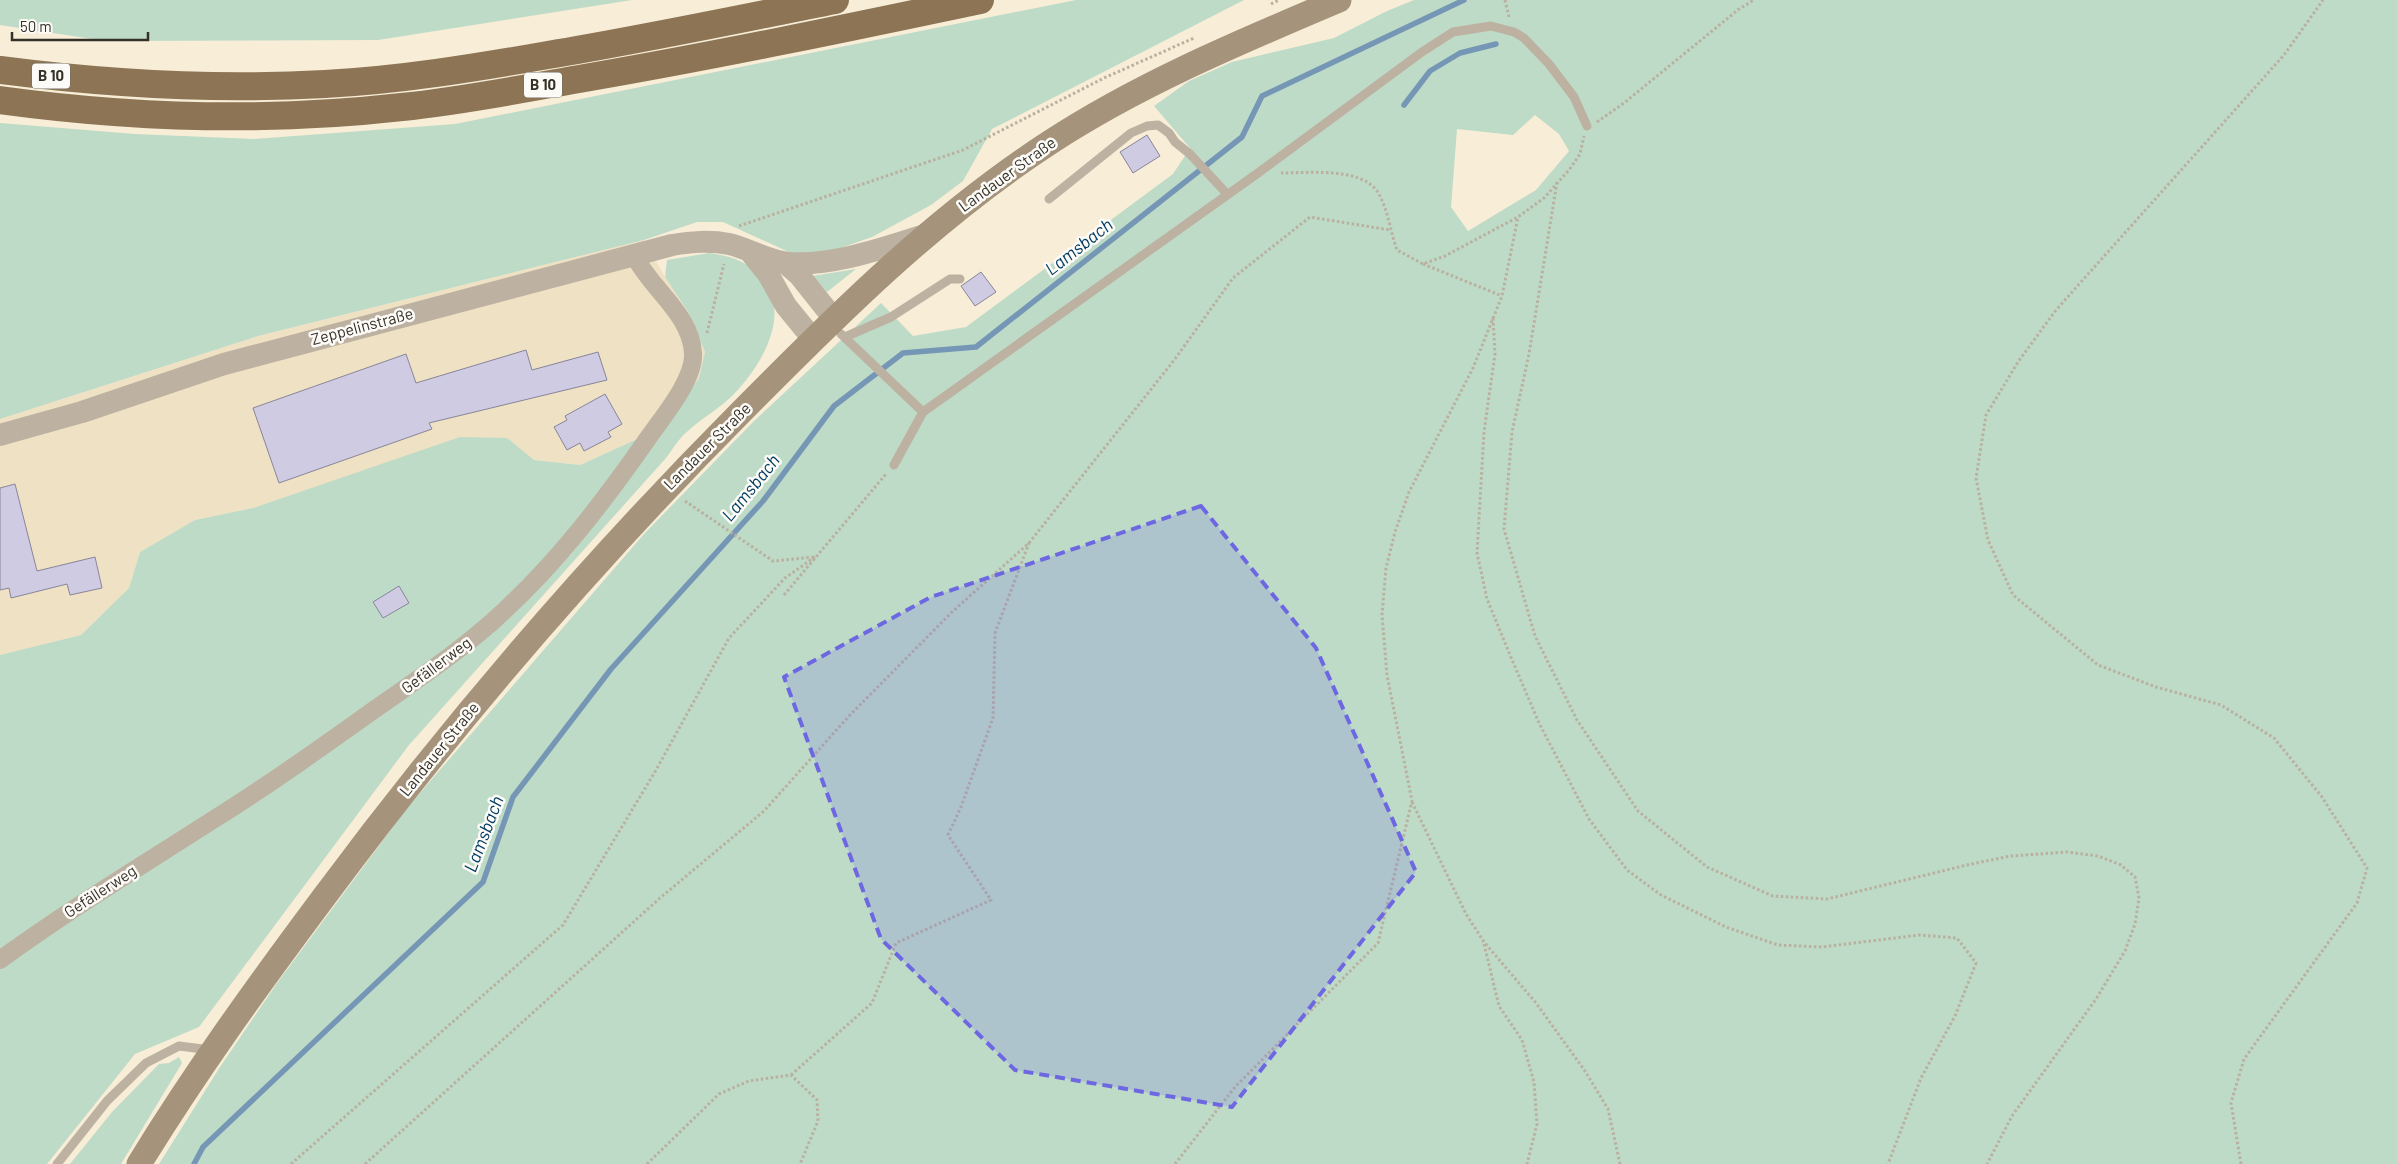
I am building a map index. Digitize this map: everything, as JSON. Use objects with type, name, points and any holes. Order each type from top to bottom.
[{"type":"highway","name":"B 10","points":[[0,70],[160,85],[268,86],[392,79],[466,70],[614,44],[835,0]]},
{"type":"highway","name":"B 10","points":[[0,100],[100,110],[220,116],[327,114],[402,107],[469,98],[614,73],[980,0]]},
{"type":"main road","name":"Landauer Straße","points":[[140,1164],[212,1050],[346,867],[490,685],[665,488],[929,233],[965,202],[1050,142],[1108,108],[1171,75],[1254,36],[1339,0]]},
{"type":"street","points":[[784,262],[825,261],[874,251],[929,233]]},
{"type":"street","name":"Zeppelinstraße","points":[[0,434],[82,412],[224,364],[672,245],[700,241],[729,244],[751,253],[784,262]]},
{"type":"street","points":[[751,253],[768,274],[786,306],[830,330]]},
{"type":"street","points":[[634,255],[645,276],[671,305],[683,324],[691,343],[693,356]]},
{"type":"street","points":[[784,262],[799,275],[830,330]]},
{"type":"street","name":"Gefällerweg","points":[[0,960],[90,897],[209,823],[344,731],[435,667],[503,612],[550,565],[587,521],[622,474],[682,388],[691,368],[693,356]]},
{"type":"lane","points":[[894,464],[923,412],[1258,173],[1422,52],[1454,32],[1491,26],[1524,38],[1549,64],[1574,97],[1587,126]]},
{"type":"lane","points":[[1049,199],[1131,133],[1147,126],[1158,125],[1168,132],[1175,142],[1190,154],[1227,194]]},
{"type":"lane","points":[[830,330],[891,317],[950,279],[960,279]]},
{"type":"lane","points":[[830,330],[923,412]]},
{"type":"lane","points":[[57,1164],[107,1101],[146,1063],[179,1046],[212,1050]]},
{"type":"path","points":[[1262,8],[1279,0]]},
{"type":"path","points":[[1624,104],[1739,9],[1754,0]]},
{"type":"path","points":[[2241,1164],[2231,1103],[2244,1059],[2357,903],[2367,868],[2322,798],[2274,738],[2221,705],[2156,687],[2098,665],[2013,595],[1988,540],[1976,478],[1986,415],[2018,362],[2056,310],[2284,55],[2323,0]]},
{"type":"path","points":[[693,356],[704,341],[729,244],[737,227],[963,150],[1104,78],[1200,35]]},
{"type":"path","points":[[1258,173],[1344,174],[1358,178],[1376,190],[1385,209],[1397,250],[1423,264],[1502,296]]},
{"type":"path","points":[[1423,264],[1445,256],[1518,218],[1544,198],[1557,182],[1529,354],[1512,432],[1504,529],[1535,636],[1577,720],[1638,811],[1707,867],[1773,896],[1827,899],[2011,856],[2067,852],[2098,856],[2121,865],[2135,877],[2139,898],[2135,924],[2125,950],[2096,999],[2012,1116],[1987,1164]]},
{"type":"path","points":[[364,1164],[660,898],[764,811],[848,716],[952,612],[1029,543],[1175,359],[1233,278],[1310,217],[1390,230]]},
{"type":"path","points":[[1518,218],[1502,296],[1474,368],[1409,492],[1395,532],[1386,568],[1382,616],[1387,675],[1412,801],[1466,914],[1484,942],[1536,1002],[1585,1070],[1608,1109],[1620,1164]]},
{"type":"path","points":[[1493,318],[1495,354],[1484,432],[1477,552],[1487,599],[1539,723],[1589,819],[1627,870],[1662,896],[1726,927],[1778,945],[1822,947],[1919,935],[1957,938],[1976,963],[1954,1016],[1921,1078],[1888,1164]]},
{"type":"path","points":[[784,596],[894,464]]},
{"type":"path","points":[[696,508],[773,561],[815,557]]},
{"type":"path","points":[[647,1164],[719,1094],[749,1081],[792,1075],[872,1002],[896,943],[991,900],[948,835],[962,807],[993,718],[995,633],[1029,543]]},
{"type":"path","points":[[291,1164],[563,925],[656,770],[729,638],[785,578],[815,557]]},
{"type":"path","points":[[1175,1164],[1235,1087],[1378,943],[1412,801]]},
{"type":"path","points":[[1484,942],[1499,1006],[1522,1040],[1534,1082],[1537,1124],[1527,1164]]},
{"type":"path","points":[[792,1075],[817,1100],[818,1121],[800,1164]]},
{"type":"highlighted area","points":[[1201,506],[1316,648],[1416,872],[1232,1107],[1015,1070],[881,939],[784,677],[931,597]]},
{"type":"shaded area","points":[[644,240],[688,312],[705,352],[700,378],[666,426],[580,465],[534,460],[506,438],[253,508],[195,520],[140,552],[129,588],[81,635],[0,655],[0,419],[258,336]]},
{"type":"green space","points":[[0,0],[632,0],[378,40],[106,41],[0,25]]},
{"type":"green space","points":[[1076,0],[1244,0],[992,129],[963,181],[931,205],[872,237],[835,250],[791,253],[723,222],[697,222],[644,240],[258,336],[0,419],[0,123],[135,134],[254,139],[455,124]]},
{"type":"green space","points":[[1414,0],[2397,0],[2397,1164],[159,1164],[220,1067],[277,983],[407,808],[644,534],[754,421],[881,303],[913,336],[966,327],[1173,174],[1190,148],[1154,106],[1189,81],[1232,62],[1334,38],[1387,11]],"holes":[[[1535,115],[1559,134],[1569,151],[1536,190],[1468,231],[1451,207],[1457,129],[1513,135]]]},
{"type":"green space","points":[[709,253],[727,256],[748,266],[766,285],[772,299],[774,313],[773,329],[768,344],[743,385],[728,400],[693,426],[682,437],[666,458],[409,745],[199,1027],[135,1054],[47,1164],[0,1164],[0,655],[81,635],[129,588],[140,552],[195,520],[253,508],[460,437],[507,438],[534,460],[580,465],[666,426],[699,378],[705,352],[688,312],[665,277],[667,260]]},
{"type":"green space","points":[[856,269],[827,292],[812,276]]},
{"type":"green space","points":[[179,1057],[182,1063],[121,1164],[70,1164],[112,1112],[159,1064],[169,1063]]},
{"type":"building","points":[[1147,135],[1160,156],[1133,173],[1120,152]]},
{"type":"building","points":[[981,272],[996,292],[975,306],[961,286]]},
{"type":"building","points":[[526,350],[532,370],[598,352],[607,380],[429,423],[432,429],[279,483],[253,408],[406,354],[416,383]]},
{"type":"building","points":[[605,394],[622,424],[608,432],[611,437],[584,451],[580,443],[567,450],[554,427],[567,420],[565,416]]},
{"type":"building","points":[[15,484],[37,571],[95,557],[102,588],[70,595],[67,584],[11,598],[9,588],[0,590],[0,488]]},
{"type":"building","points":[[399,586],[409,603],[383,618],[373,602]]},
{"type":"waterway","name":"Lamsbach","points":[[194,1164],[203,1147],[483,882],[513,797],[611,669],[763,501],[834,406],[903,353],[976,347],[1242,137],[1262,96],[1464,0]]},
{"type":"waterway","points":[[1404,105],[1430,71],[1460,53],[1496,44]]}]
